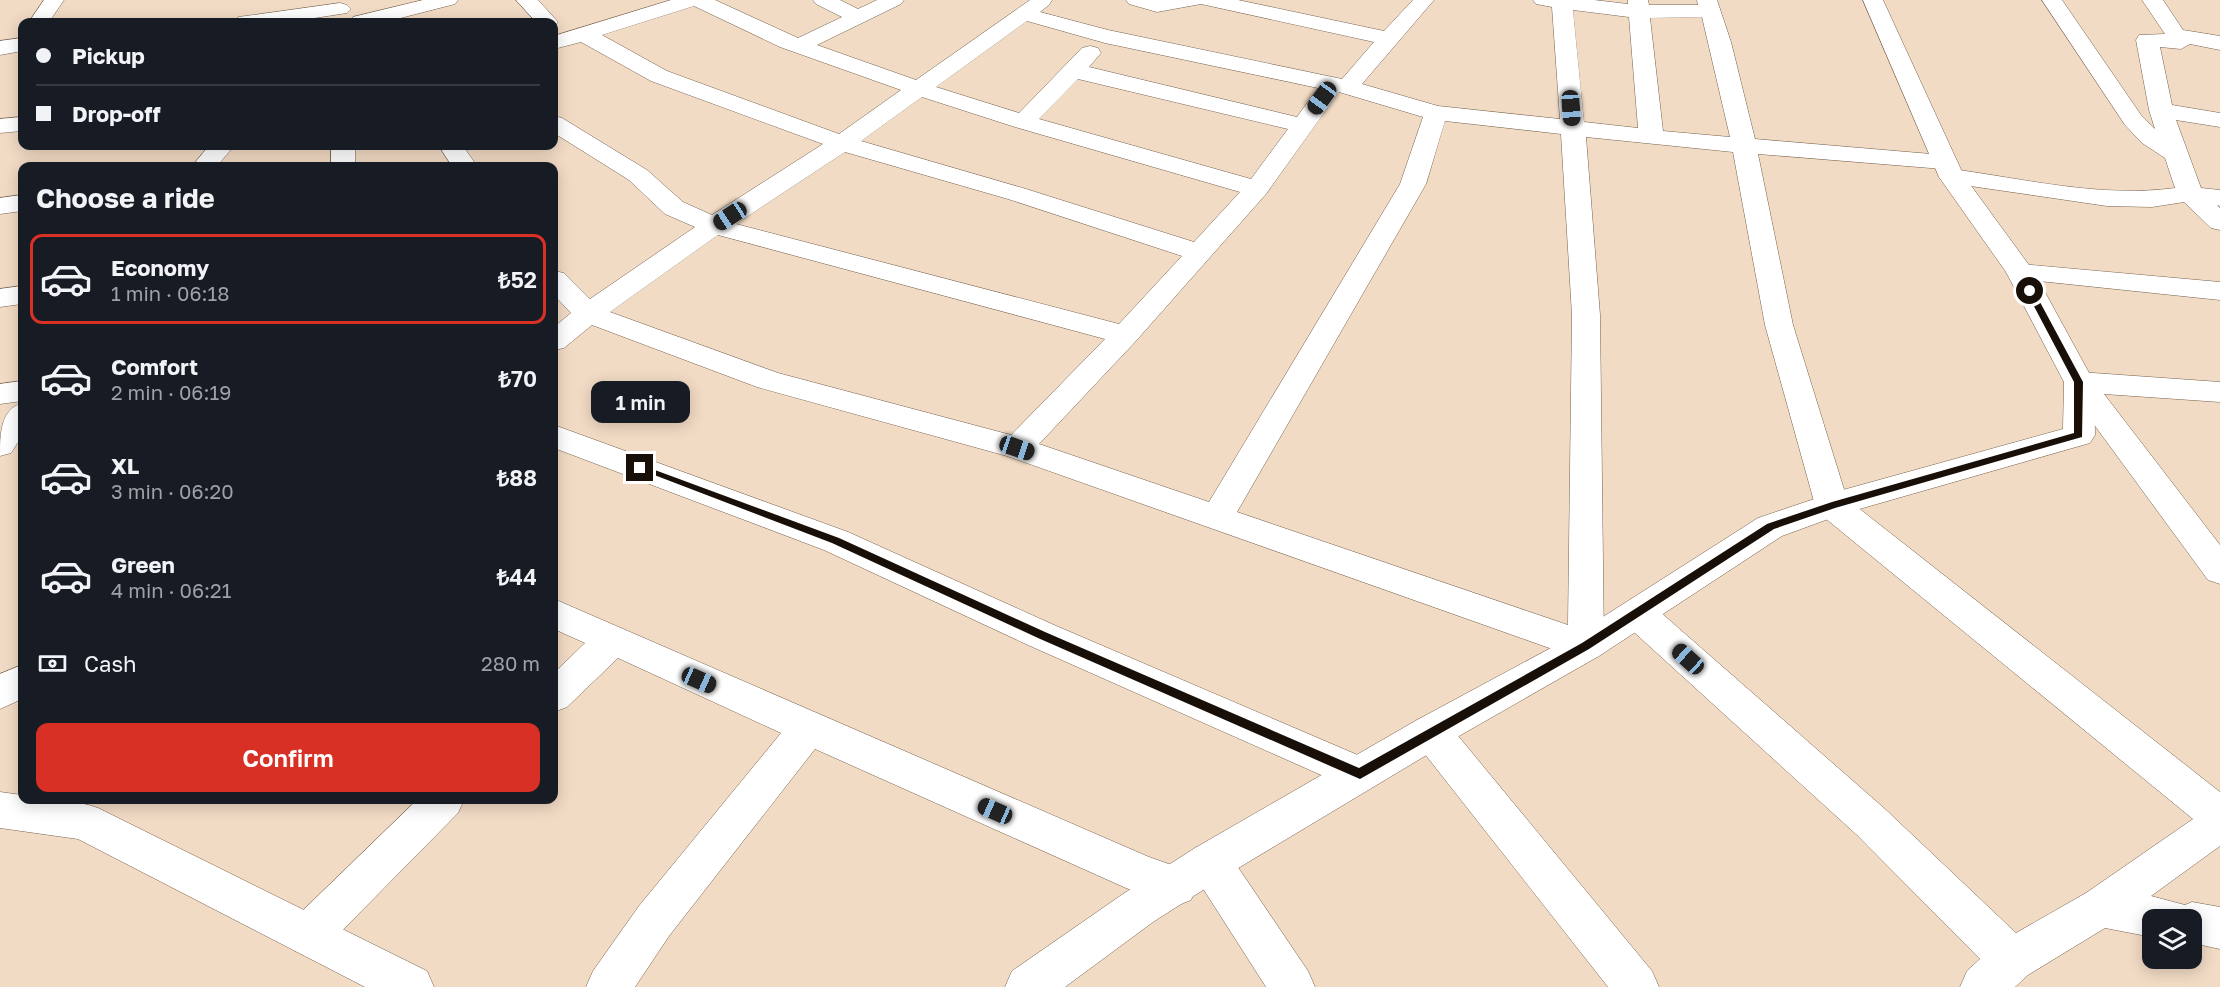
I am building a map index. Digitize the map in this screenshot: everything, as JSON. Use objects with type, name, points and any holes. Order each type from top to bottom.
[{"type":"street","points":[[42,18],[54,0]]},
{"type":"street","points":[[377,18],[448,0]]},
{"type":"street","points":[[526,0],[543,18]]},
{"type":"street","points":[[564,37],[696,0],[799,46],[917,89],[1257,189]]},
{"type":"street","points":[[823,0],[858,17]]},
{"type":"street","points":[[799,46],[894,0]]},
{"type":"street","points":[[1136,0],[1158,6],[1193,0]]},
{"type":"street","points":[[1209,0],[1389,39]]},
{"type":"street","points":[[1017,448],[1125,335],[1197,252],[1257,189],[1302,125],[1389,39],[1424,0]]},
{"type":"street","points":[[1873,0],[1947,170],[2020,272],[2079,382],[2220,571]]},
{"type":"street","points":[[2052,0],[2133,120],[2151,138],[2177,155]]},
{"type":"street","points":[[2152,0],[2181,42],[2147,40],[2161,110],[2190,194],[2220,222]]},
{"type":"street","points":[[1586,646],[1586,315],[1572,129],[1553,2],[1639,6],[1708,5],[1720,42],[1744,144],[1779,325],[1832,506],[2220,816]]},
{"type":"street","points":[[1639,6],[1651,135]]},
{"type":"street","points":[[558,338],[588,314],[714,226],[842,143],[1034,7],[1105,36],[1340,85],[1436,113],[1572,129],[1744,144],[1947,170],[2107,198],[2152,199],[2190,194],[2220,198]]},
{"type":"street","points":[[280,18],[339,11]]},
{"type":"street","points":[[2176,35],[2220,32]]},
{"type":"street","points":[[2176,35],[2220,43]]},
{"type":"street","points":[[1023,122],[1075,71],[1105,36]]},
{"type":"street","points":[[564,37],[659,76],[842,143],[1017,194],[1197,252]]},
{"type":"street","points":[[0,48],[18,46]]},
{"type":"street","points":[[1075,71],[1302,125]]},
{"type":"street","points":[[2161,110],[2220,120]]},
{"type":"street","points":[[1217,518],[1413,184],[1436,113]]},
{"type":"street","points":[[0,126],[18,124]]},
{"type":"street","points":[[558,125],[638,175],[674,208],[714,226],[1125,335]]},
{"type":"street","points":[[208,162],[218,150]]},
{"type":"street","points":[[0,206],[18,204]]},
{"type":"street","points":[[2020,272],[2220,291]]},
{"type":"street","points":[[558,283],[588,314],[768,380],[1017,448],[1586,646]]},
{"type":"street","points":[[0,298],[18,296]]},
{"type":"street","points":[[1028,987],[1138,908],[1176,886],[1210,862],[1431,732],[1586,646],[1770,527],[1832,506],[2079,435],[2079,382]]},
{"type":"street","points":[[2079,382],[2220,392]]},
{"type":"street","points":[[0,394],[18,392]]},
{"type":"street","points":[[0,445],[18,419]]},
{"type":"street","points":[[558,437],[836,541],[1041,635],[1360,774]]},
{"type":"street","points":[[1638,614],[1871,822],[1998,973],[2101,907],[2220,823]]},
{"type":"street","points":[[558,615],[808,728],[1141,874],[1176,886]]},
{"type":"street","points":[[558,692],[612,641]]},
{"type":"street","points":[[0,693],[18,682]]},
{"type":"street","points":[[609,987],[654,921],[808,728]]},
{"type":"street","points":[[1431,732],[1636,987]]},
{"type":"street","points":[[308,935],[440,804]]},
{"type":"street","points":[[0,810],[84,820],[411,987]]},
{"type":"street","points":[[1210,862],[1292,987]]},
{"type":"street","points":[[2101,907],[2142,915]]},
{"type":"street","points":[[2202,925],[2220,928]]},
{"type":"route","points":[[640,468],[836,541],[1041,635],[1360,774],[1586,646],[1770,527],[1832,506],[2079,435],[2079,382],[2030,291]]}]
